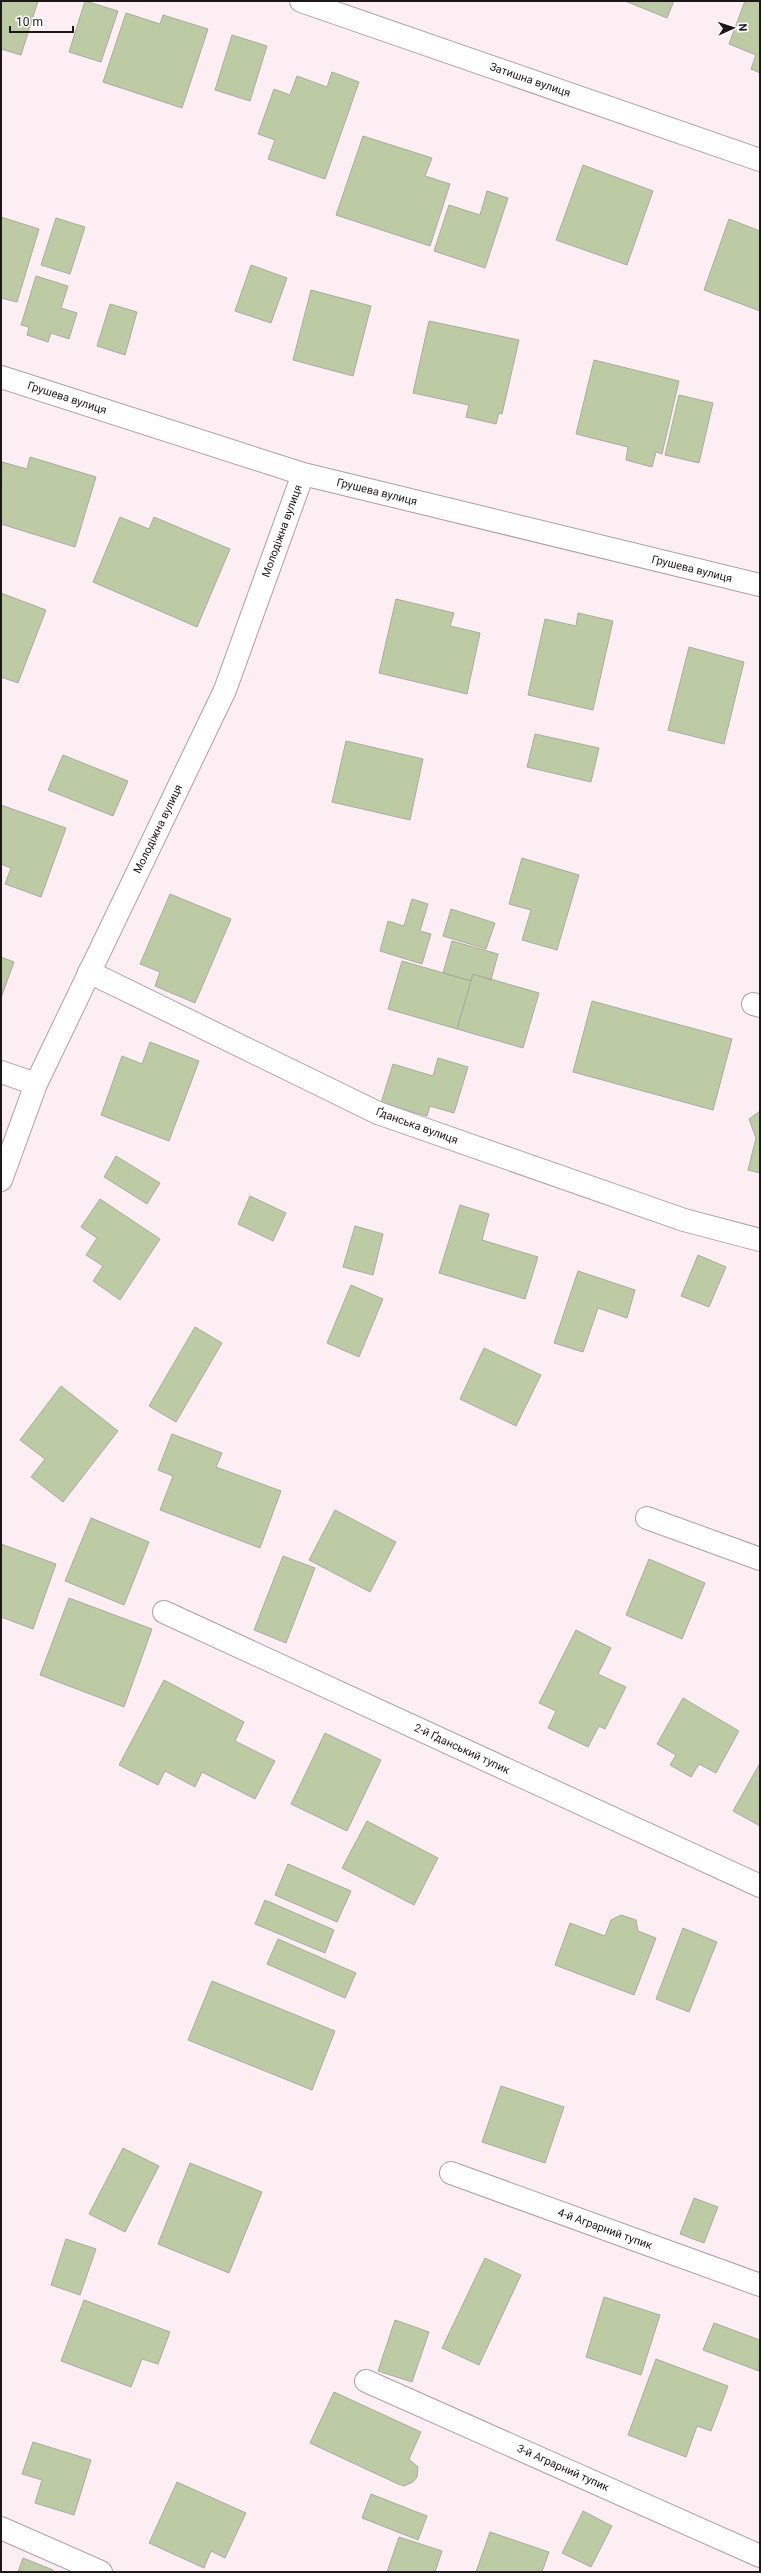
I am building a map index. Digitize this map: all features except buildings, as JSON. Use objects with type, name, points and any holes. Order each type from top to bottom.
[{"type":"street","name":"Затишна вулиця","points":[[301,1],[760,160]]},
{"type":"street","name":"Грушева вулиця","points":[[1,377],[303,474],[760,585]]},
{"type":"street","name":"Молодіжна вулиця","points":[[1,1180],[36,1084],[225,690],[303,474]]},
{"type":"street","name":"Ґданська вулиця","points":[[89,972],[378,1113],[684,1220],[760,1240]]},
{"type":"street","points":[[1,1072],[36,1084]]},
{"type":"street","points":[[647,1518],[760,1559]]},
{"type":"street","name":"2-й Ґданський тупик","points":[[164,1612],[760,1886]]},
{"type":"street","name":"4-й Аграрний тупик","points":[[451,2173],[760,2285]]},
{"type":"street","name":"3-й Аграрний тупик","points":[[366,2381],[760,2556]]},
{"type":"street","points":[[1,2528],[101,2572]]}]
